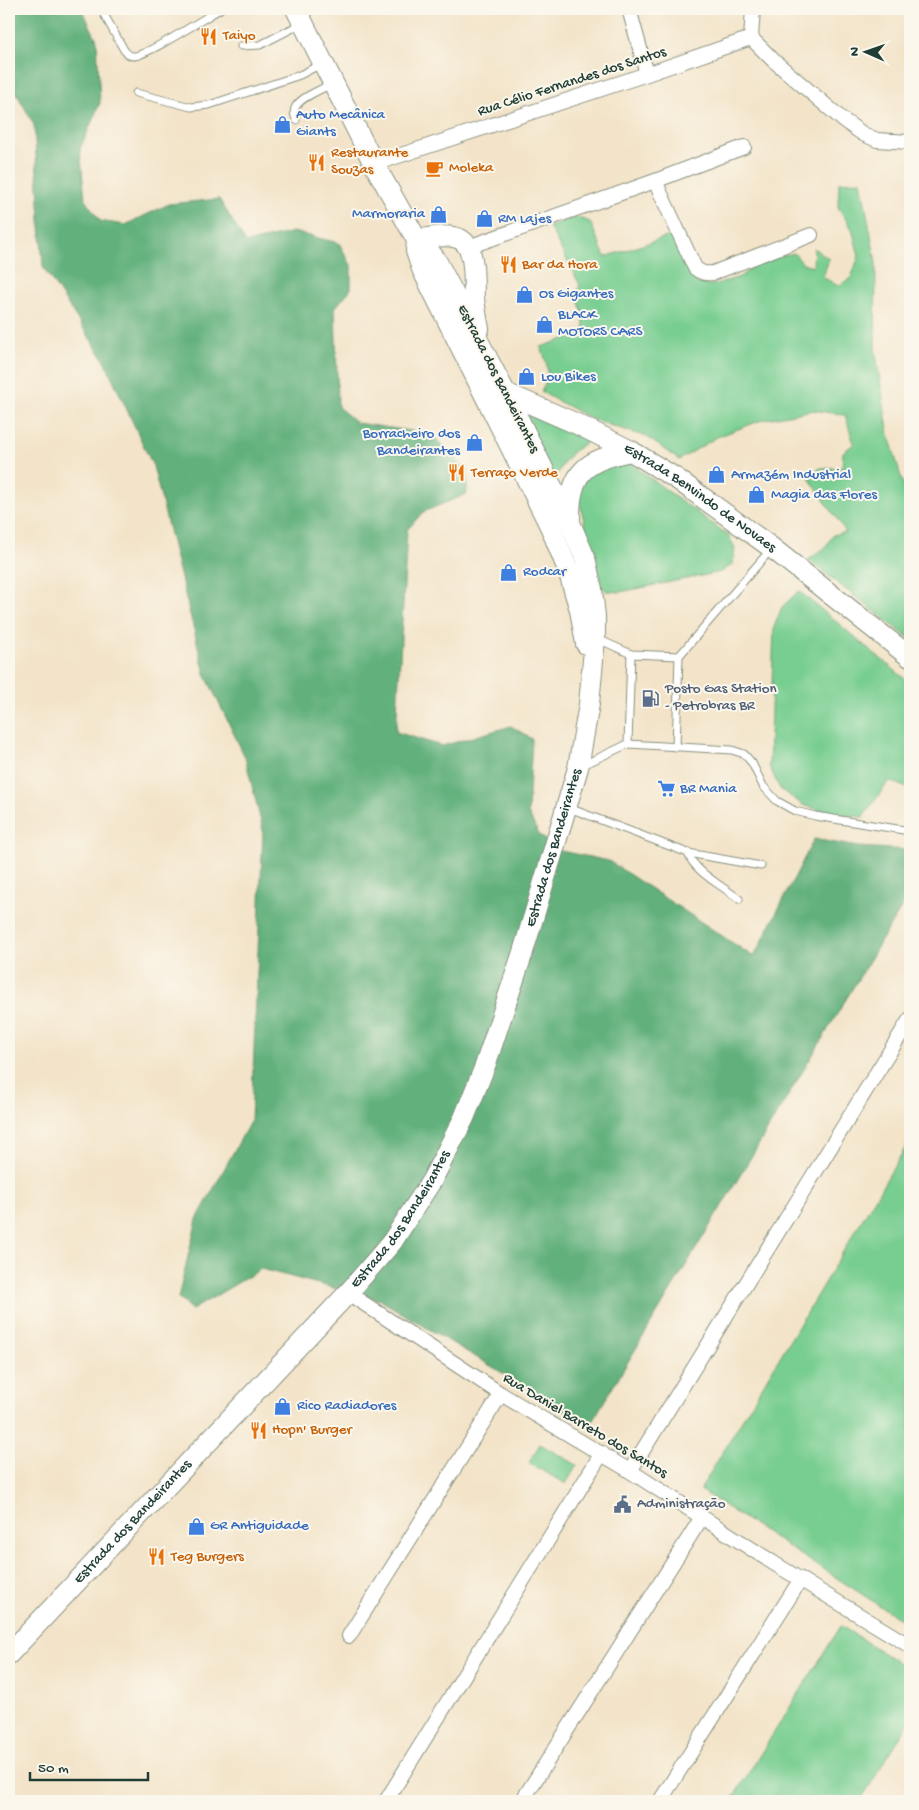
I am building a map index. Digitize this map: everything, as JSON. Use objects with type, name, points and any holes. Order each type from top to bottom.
[{"type":"main road","name":"Estrada dos Bandeirantes","points":[[9,1654],[348,1293],[392,1242],[432,1180],[464,1118],[485,1066],[520,962],[578,768],[588,713],[595,638],[595,616],[592,589],[585,558],[570,523],[482,346],[436,260],[426,247],[417,240],[374,164],[300,16]]},
{"type":"main road","points":[[417,240],[451,237],[461,240],[468,247],[473,266],[474,299],[482,346]]},
{"type":"main road","name":"Estrada dos Bandeirantes","points":[[417,240],[416,251],[422,269],[550,526],[568,570],[580,610],[592,671]]},
{"type":"main road","name":"Estrada Benvindo de Novaes","points":[[472,368],[494,388],[576,424],[631,451],[677,479],[772,548],[910,657]]},
{"type":"main road","points":[[570,523],[569,501],[579,475],[598,459],[631,451]]},
{"type":"street","points":[[629,9],[647,74]]},
{"type":"street","points":[[753,9],[751,38],[773,60],[843,120],[863,134],[877,140],[910,142]]},
{"type":"street","name":"Rua Célio Fernandes dos Santos","points":[[374,164],[751,38]]},
{"type":"street","points":[[468,247],[655,181],[744,147]]},
{"type":"street","points":[[655,181],[695,268],[700,272],[706,274],[713,273],[811,235]]},
{"type":"street","points":[[630,1470],[910,1019]]},
{"type":"street","name":"Rua Daniel Barreto dos Santos","points":[[348,1293],[501,1394],[630,1470],[910,1646]]},
{"type":"street","points":[[348,1636],[501,1394]]},
{"type":"street","points":[[386,1801],[602,1453]]},
{"type":"street","points":[[522,1801],[702,1517]]},
{"type":"street","points":[[660,1801],[801,1579]]},
{"type":"lane","points":[[101,9],[124,50],[128,55],[134,56],[150,50],[220,9]]},
{"type":"lane","points":[[241,46],[260,44],[300,16]]},
{"type":"lane","points":[[136,93],[191,107],[209,105],[300,75],[324,63]]},
{"type":"lane","points":[[296,120],[294,112],[296,106],[301,101],[334,83]]},
{"type":"lane","points":[[676,746],[679,656],[772,548]]},
{"type":"lane","points":[[595,638],[631,654],[679,656]]},
{"type":"lane","points":[[628,744],[631,654]]},
{"type":"lane","points":[[578,768],[628,744],[732,750],[744,754],[752,763],[763,786],[777,801],[795,811],[910,831]]},
{"type":"lane","points":[[566,807],[688,853],[761,866]]},
{"type":"lane","points":[[688,853],[690,861],[697,868],[739,899]]},
{"type":"green space","points":[[9,9],[82,9],[97,40],[100,103],[80,149],[85,199],[100,221],[125,225],[169,204],[219,199],[246,243],[293,232],[339,243],[351,265],[351,289],[335,308],[338,407],[357,423],[431,434],[467,470],[467,494],[423,512],[407,530],[396,732],[442,746],[511,726],[532,739],[528,813],[539,835],[561,851],[609,861],[754,957],[814,839],[858,847],[910,850],[910,893],[590,1425],[380,1300],[261,1269],[192,1310],[178,1298],[197,1219],[251,1120],[263,830],[245,757],[205,674],[153,466],[103,358],[43,267],[34,125],[9,79]]},
{"type":"green space","points":[[861,181],[876,263],[875,349],[889,435],[910,509],[910,639],[808,560],[826,547],[833,535],[846,532],[809,478],[820,468],[842,468],[843,452],[854,444],[845,415],[813,410],[762,420],[717,437],[679,460],[647,437],[594,420],[541,392],[546,380],[547,370],[541,347],[585,332],[582,311],[576,295],[580,285],[549,226],[577,217],[590,222],[605,257],[673,235],[684,266],[697,283],[712,285],[740,277],[759,261],[794,253],[803,264],[813,267],[814,248],[829,259],[823,277],[838,286],[851,278],[859,256],[852,229],[838,207],[839,182]]},
{"type":"green space","points":[[517,404],[593,440],[580,446],[569,456],[560,468],[554,482]]},
{"type":"green space","points":[[608,463],[631,464],[728,535],[735,548],[733,564],[721,572],[620,592],[606,591],[598,582],[578,495],[583,478]]},
{"type":"green space","points":[[799,591],[910,683],[910,789],[889,781],[863,817],[834,814],[803,805],[780,789],[769,766],[774,627],[782,607]]},
{"type":"green space","points":[[910,1140],[910,1608],[902,1620],[700,1490]]},
{"type":"green space","points":[[540,1444],[577,1465],[566,1484],[529,1463]]},
{"type":"green space","points":[[841,1626],[910,1670],[910,1721],[860,1801],[731,1801]]},
{"type":"place","name":"Taiyo","points":[[209,36]]},
{"type":"place","name":"Auto Mecânica Giants","points":[[282,124]]},
{"type":"place","name":"Restaurante Souzas","points":[[317,162]]},
{"type":"place","name":"Moleka","points":[[435,168]]},
{"type":"place","name":"Marmoraria","points":[[439,214]]},
{"type":"place","name":"RM Lajes","points":[[484,219]]},
{"type":"place","name":"Bar da Hora","points":[[508,265]]},
{"type":"place","name":"Os Gigantes","points":[[525,294]]},
{"type":"place","name":"BLACK MOTORS CARS","points":[[544,324]]},
{"type":"place","name":"Lou Bikes","points":[[527,377]]},
{"type":"place","name":"Borracheiro dos Bandeirantes","points":[[474,443]]},
{"type":"place","name":"Terraço Verde","points":[[457,473]]},
{"type":"place","name":"Armazém Industrial","points":[[717,475]]},
{"type":"place","name":"Magia das Flores","points":[[757,495]]},
{"type":"place","name":"Rodcar","points":[[509,572]]},
{"type":"place","name":"Posto Gas Station - Petrobras BR","points":[[651,698]]},
{"type":"place","name":"BR Mania","points":[[666,789]]},
{"type":"place","name":"Rico Radiadores","points":[[283,1406]]},
{"type":"place","name":"Hopn' Burger","points":[[258,1430]]},
{"type":"place","name":"Administração","points":[[623,1504]]},
{"type":"place","name":"GR Antiguidade","points":[[196,1526]]},
{"type":"place","name":"Teg Burgers","points":[[157,1557]]}]
